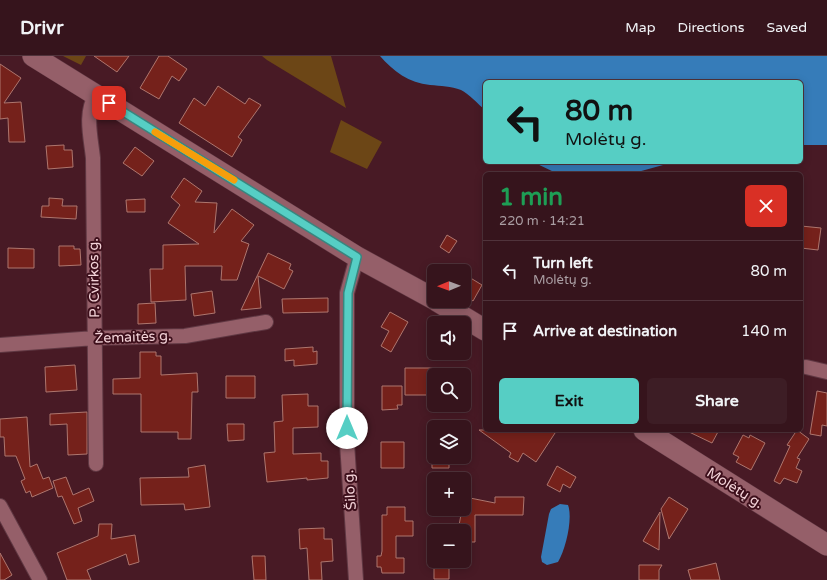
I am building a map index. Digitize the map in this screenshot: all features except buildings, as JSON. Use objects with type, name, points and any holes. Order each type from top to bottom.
[{"type":"street","points":[[33,56],[357,257],[427,295]]},
{"type":"street","name":"P. Cvirkos g.","points":[[96,95],[89,109],[93,158],[96,464]]},
{"type":"street","name":"Šilo g.","points":[[356,580],[347,442],[347,309],[348,293],[357,257]]},
{"type":"street","points":[[449,308],[483,329]]},
{"type":"street","name":"Žemaitės g.","points":[[0,345],[95,338],[185,336],[266,322]]},
{"type":"street","points":[[806,367],[827,372]]},
{"type":"street","name":"Molėtų g.","points":[[647,432],[827,545]]},
{"type":"street","points":[[0,506],[40,580]]},
{"type":"shaded area","points":[[63,56],[86,56],[81,65]]},
{"type":"shaded area","points":[[262,56],[331,56],[346,108],[267,60]]},
{"type":"shaded area","points":[[341,120],[382,142],[367,169],[330,152]]},
{"type":"water","points":[[380,56],[827,56],[827,145],[803,145],[803,80],[483,80],[483,108],[461,90],[415,82],[390,67]]},
{"type":"water","points":[[537,164],[667,164],[638,172],[554,172]]},
{"type":"water","points":[[560,504],[568,505],[570,518],[568,534],[564,549],[558,562],[547,565],[542,562],[541,557],[549,514],[551,509]]},
{"type":"slow traffic","points":[[155,132],[234,180]]},
{"type":"route","points":[[109,103],[357,257],[348,293],[347,428]]}]
